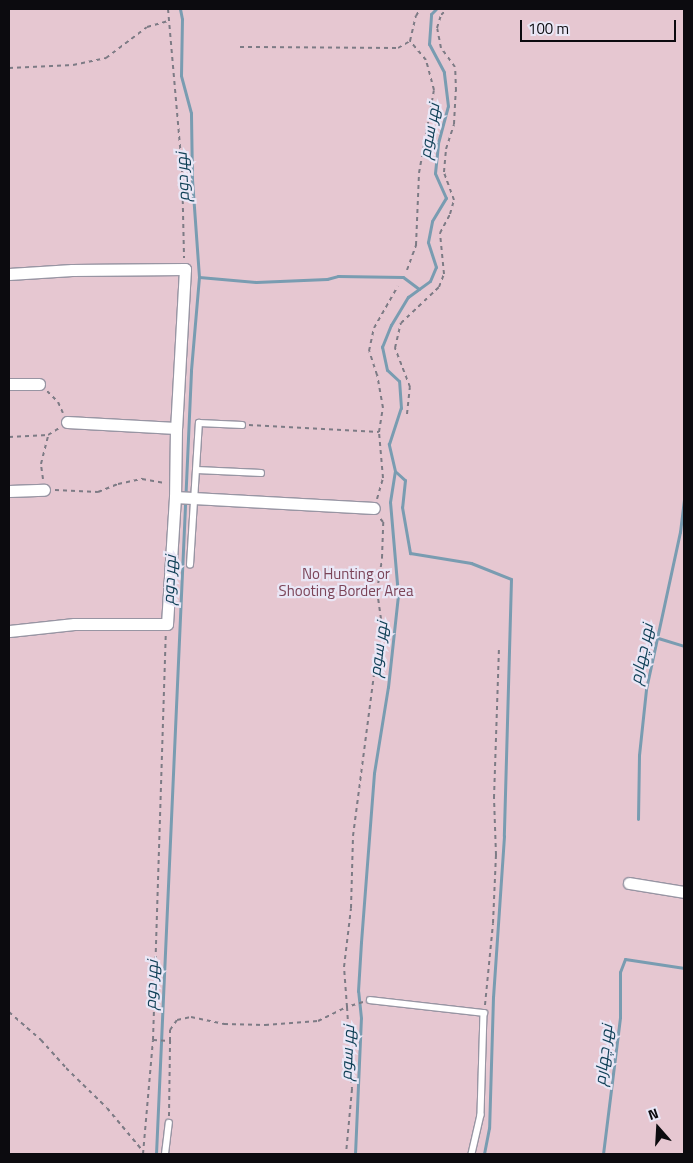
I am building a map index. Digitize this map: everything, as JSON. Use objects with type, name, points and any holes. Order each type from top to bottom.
[{"type":"street","points":[[9,274],[72,270],[185,270],[176,428],[175,484],[186,498],[167,624],[74,624],[9,631]]},
{"type":"street","points":[[9,384],[39,384]]},
{"type":"street","points":[[67,422],[176,428]]},
{"type":"street","points":[[9,491],[44,490]]},
{"type":"street","points":[[186,498],[374,508]]},
{"type":"street","points":[[629,883],[684,892]]},
{"type":"lane","points":[[190,565],[186,498],[197,470],[199,423],[242,425]]},
{"type":"lane","points":[[197,470],[261,473]]},
{"type":"lane","points":[[370,1000],[484,1013],[482,1115],[472,1154]]},
{"type":"lane","points":[[165,1154],[169,1123]]},
{"type":"path","points":[[168,9],[182,168],[185,270]]},
{"type":"path","points":[[240,47],[398,48],[410,40],[416,16],[420,9]]},
{"type":"path","points":[[407,414],[410,387],[395,348],[401,323],[439,287],[444,274],[440,233],[450,214],[454,200],[444,172],[446,149],[454,124],[455,67],[441,48],[437,28],[441,15],[447,9]]},
{"type":"path","points":[[9,68],[72,64],[106,58],[147,27],[168,20]]},
{"type":"path","points":[[407,270],[416,245],[419,173],[434,90],[426,60],[410,40]]},
{"type":"path","points":[[346,1154],[352,1089],[344,967],[351,908],[352,836],[381,619],[378,591],[382,558],[383,522],[374,508],[383,478],[378,432],[383,408],[377,375],[368,351],[374,328],[398,286]]},
{"type":"path","points":[[9,437],[48,435],[67,422],[58,402],[39,384]]},
{"type":"path","points":[[242,425],[378,432]]},
{"type":"path","points":[[48,435],[41,464],[44,490],[98,492],[118,484],[142,479],[175,484]]},
{"type":"path","points":[[142,1154],[155,1040],[167,624]]},
{"type":"path","points":[[484,1013],[493,923],[495,874],[494,798],[499,647]]},
{"type":"path","points":[[169,1123],[170,1030],[177,1020],[191,1017],[224,1024],[265,1025],[318,1021],[353,1004]]},
{"type":"path","points":[[9,1012],[41,1040],[66,1068],[108,1108],[142,1150]]},
{"type":"path","points":[[155,1040],[170,1041]]},
{"type":"green space","name":"No Hunting or Shooting Border Area","points":[[9,9],[684,9],[684,1154],[9,1154]]},
{"type":"waterway","name":"نهر دوم","points":[[156,1154],[191,370],[199,277],[192,179],[191,113],[181,75],[182,19],[180,9]]},
{"type":"waterway","name":"نهر سوم","points":[[355,1154],[361,1018],[358,991],[361,942],[374,773],[388,687],[398,595],[390,502],[395,471],[389,444],[401,408],[399,381],[387,370],[382,347],[391,325],[408,297],[430,281],[436,267],[428,242],[432,221],[446,198],[435,173],[438,143],[448,106],[444,72],[429,44],[431,14],[436,9]]},
{"type":"waterway","points":[[199,277],[256,282],[327,279],[338,276],[403,277],[419,289]]},
{"type":"waterway","points":[[396,472],[405,480],[402,507],[410,553],[471,563],[511,579],[504,836],[493,997],[489,1128],[484,1154]]},
{"type":"waterway","name":"نهر چهارم","points":[[638,819],[639,755],[646,689],[680,532],[684,497]]},
{"type":"waterway","points":[[658,638],[684,646]]},
{"type":"waterway","name":"نهر چهارم","points":[[603,1154],[620,1017],[620,972],[625,959],[684,968]]}]
